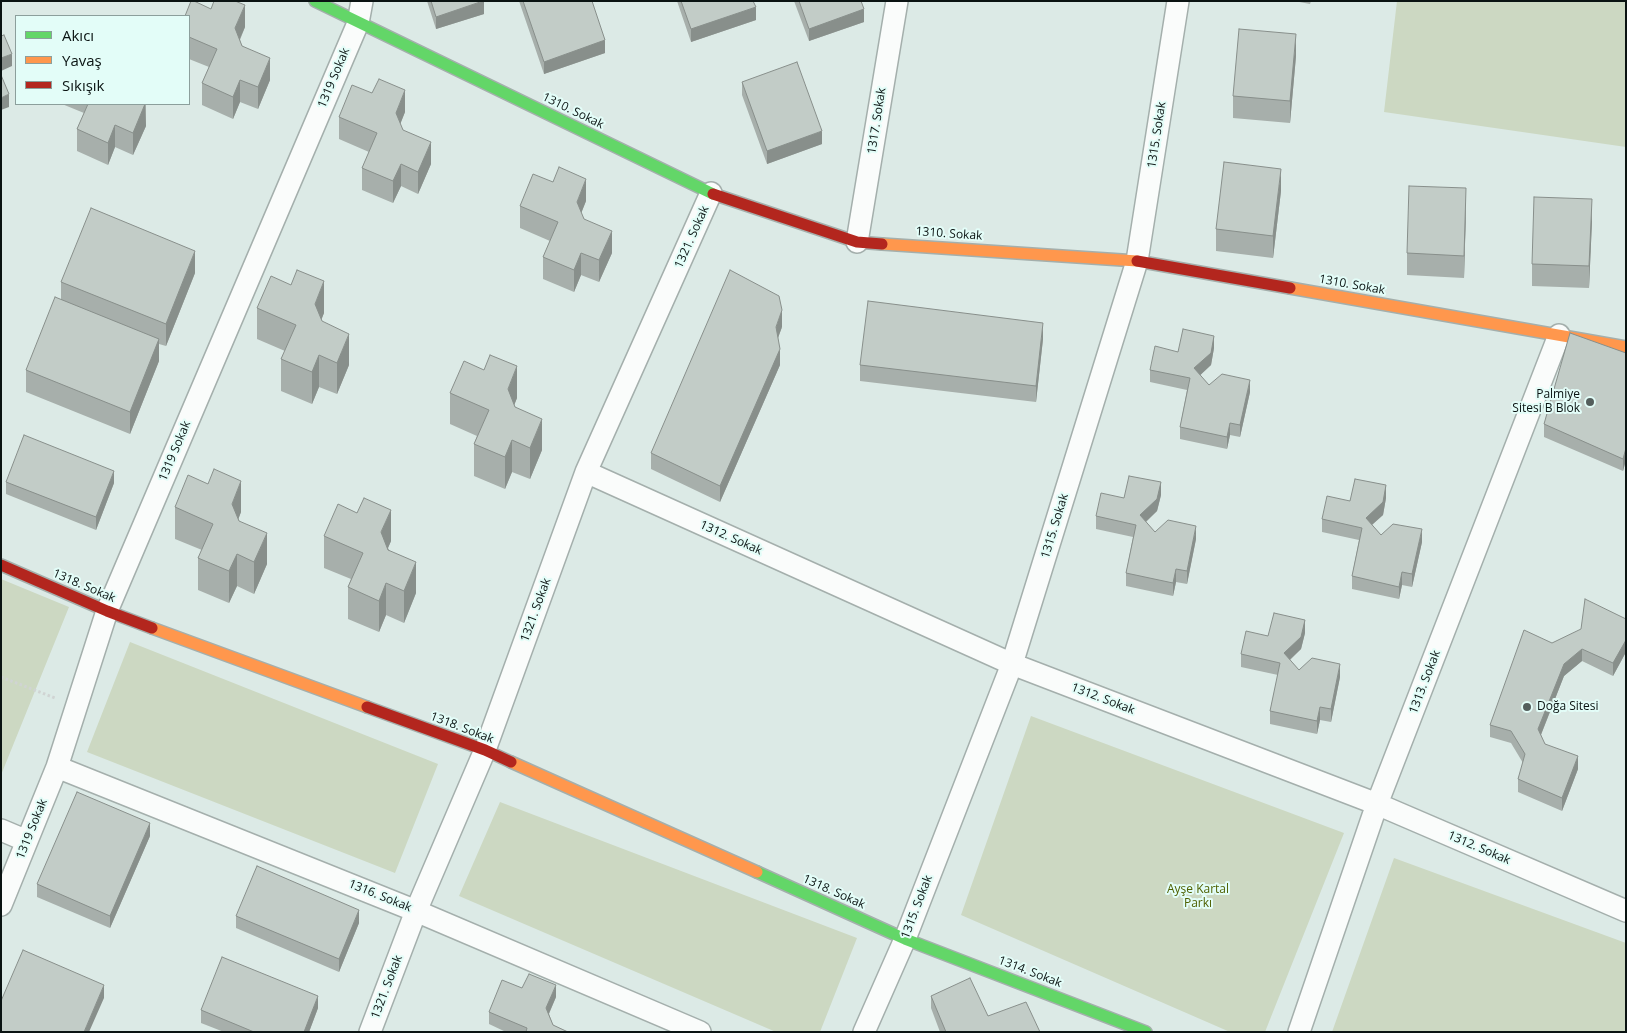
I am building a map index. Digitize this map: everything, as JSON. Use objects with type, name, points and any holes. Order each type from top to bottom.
[{"type":"street","name":"1310. Sokak","points":[[315,1],[711,193],[857,242],[1137,261],[1626,347]]},
{"type":"street","name":"1319 Sokak","points":[[1,905],[58,767],[107,611],[358,23],[362,1]]},
{"type":"street","name":"1317. Sokak","points":[[857,242],[897,1]]},
{"type":"street","name":"1315. Sokak","points":[[864,1032],[905,938],[1012,664],[1137,261],[1178,1]]},
{"type":"street","name":"1321. Sokak","points":[[370,1032],[416,911],[485,750],[586,472],[711,193]]},
{"type":"street","name":"1313. Sokak","points":[[1299,1032],[1377,804],[1559,336]]},
{"type":"street","name":"1312. Sokak","points":[[586,472],[1012,664],[1377,804],[1626,911]]},
{"type":"street","name":"1318. Sokak","points":[[1,565],[107,611],[485,750],[905,938]]},
{"type":"street","name":"1316. Sokak","points":[[58,767],[416,911],[700,1032]]},
{"type":"street","points":[[1,830],[27,841]]},
{"type":"street","name":"1314. Sokak","points":[[905,938],[1146,1032]]},
{"type":"path","points":[[1,677],[76,706]]},
{"type":"green space","points":[[1397,1],[1626,1],[1626,147],[1384,112]]},
{"type":"green space","points":[[1,579],[69,607],[1,775]]},
{"type":"green space","points":[[130,642],[438,764],[395,873],[87,752]]},
{"type":"green space","name":"Ayşe Kartal Parkı","points":[[1031,716],[1344,833],[1265,1032],[1230,1032],[961,915]]},
{"type":"green space","points":[[500,802],[857,938],[820,1032],[776,1032],[459,896]]},
{"type":"green space","points":[[1394,858],[1626,943],[1626,1032],[1332,1032]]},
{"type":"building","points":[[191,1],[211,9],[214,1],[235,1],[245,5],[235,28],[242,46],[270,58],[258,87],[240,80],[233,97],[202,83],[217,49],[190,37],[190,15],[185,15]]},
{"type":"building","points":[[431,1],[483,1],[436,17]]},
{"type":"building","points":[[523,1],[592,1],[605,40],[544,62]]},
{"type":"building","points":[[681,1],[753,1],[756,7],[691,29]]},
{"type":"building","points":[[799,1],[861,1],[864,9],[809,29]]},
{"type":"building","points":[[1239,29],[1296,34],[1290,101],[1233,96]]},
{"type":"building","points":[[4,35],[12,54],[1,58],[1,36]]},
{"type":"building","points":[[797,62],[822,131],[767,151],[742,82]]},
{"type":"building","points":[[1,75],[9,94],[1,98]]},
{"type":"building","points":[[379,79],[405,90],[396,113],[403,130],[431,142],[418,172],[401,164],[393,181],[362,168],[377,133],[339,117],[352,85],[372,93]]},
{"type":"building","points":[[88,105],[145,105],[133,133],[115,125],[108,143],[77,129]]},
{"type":"building","points":[[1224,162],[1281,169],[1273,236],[1216,229]]},
{"type":"building","points":[[559,167],[586,179],[577,202],[584,219],[612,231],[599,260],[581,253],[574,270],[543,257],[558,222],[520,206],[533,174],[553,182]]},
{"type":"building","points":[[1409,186],[1466,188],[1464,256],[1407,253]]},
{"type":"building","points":[[1534,197],[1592,199],[1589,266],[1532,264]]},
{"type":"building","points":[[91,208],[195,251],[166,324],[61,282]]},
{"type":"building","points":[[297,270],[324,281],[315,304],[322,321],[349,334],[337,363],[319,355],[312,372],[281,359],[296,325],[257,308],[271,276],[291,285]]},
{"type":"building","points":[[730,270],[779,296],[782,310],[776,327],[780,349],[720,486],[651,453]]},
{"type":"building","points":[[55,297],[159,339],[130,412],[26,370]]},
{"type":"building","points":[[868,301],[1043,323],[1036,386],[860,365]]},
{"type":"building","points":[[1183,329],[1214,336],[1211,353],[1194,368],[1209,385],[1222,374],[1250,380],[1240,425],[1230,423],[1227,437],[1180,427],[1190,378],[1150,370],[1155,346],[1178,352]]},
{"type":"building","name":"Palmiye Sitesi B Blok","points":[[1570,333],[1626,353],[1626,448],[1623,459],[1544,424]]},
{"type":"building","points":[[490,355],[517,366],[508,389],[515,407],[542,419],[530,448],[512,440],[505,457],[474,444],[489,410],[450,393],[464,361],[484,370]]},
{"type":"building","points":[[24,435],[114,471],[96,517],[6,482]]},
{"type":"building","points":[[214,469],[241,481],[232,504],[239,521],[267,533],[254,562],[237,554],[229,571],[198,558],[213,524],[175,507],[188,475],[208,484]]},
{"type":"building","points":[[1129,476],[1161,482],[1157,499],[1140,515],[1155,532],[1168,520],[1196,526],[1187,571],[1176,569],[1173,583],[1126,573],[1136,525],[1096,516],[1101,493],[1124,498]]},
{"type":"building","points":[[1355,479],[1386,485],[1383,502],[1366,518],[1381,535],[1393,524],[1422,529],[1412,574],[1402,572],[1399,587],[1352,576],[1362,528],[1322,519],[1327,496],[1350,501]]},
{"type":"building","points":[[364,498],[391,510],[381,532],[388,550],[416,562],[404,591],[386,583],[379,601],[348,587],[363,553],[324,536],[338,504],[357,513]]},
{"type":"building","name":"Doğa Sitesi","points":[[1585,599],[1626,619],[1626,640],[1613,663],[1582,649],[1564,664],[1538,729],[1545,744],[1578,756],[1562,798],[1518,779],[1525,754],[1511,731],[1490,725],[1524,630],[1552,643],[1581,629]]},
{"type":"building","points":[[1274,613],[1305,620],[1301,637],[1284,653],[1299,670],[1312,658],[1340,664],[1331,709],[1320,707],[1317,721],[1270,711],[1280,663],[1241,654],[1246,631],[1268,636]]},
{"type":"building","points":[[77,792],[150,823],[110,916],[37,884]]},
{"type":"building","points":[[257,866],[359,910],[339,959],[236,916]]},
{"type":"building","points":[[23,950],[104,985],[84,1032],[1,1032],[1,1001]]},
{"type":"building","points":[[222,957],[318,996],[304,1032],[254,1032],[201,1010]]},
{"type":"building","points":[[529,974],[556,985],[546,1008],[553,1025],[568,1032],[526,1032],[527,1028],[489,1012],[502,980],[522,988]]},
{"type":"building","points":[[970,978],[988,1016],[1026,1002],[1040,1032],[946,1032],[931,996]]},
{"type":"traffic: fast","points":[[315,1],[713,194]]},
{"type":"traffic: fast","points":[[757,872],[905,939],[1146,1032]]},
{"type":"traffic: slow","points":[[882,244],[1137,261]]},
{"type":"traffic: slow","points":[[1290,288],[1626,347]]},
{"type":"traffic: slow","points":[[152,628],[367,707]]},
{"type":"traffic: slow","points":[[511,762],[757,872]]},
{"type":"traffic: jam","points":[[713,194],[857,242],[882,244]]},
{"type":"traffic: jam","points":[[1137,261],[1290,288]]},
{"type":"traffic: jam","points":[[1,565],[107,611],[152,628]]},
{"type":"traffic: jam","points":[[367,707],[485,750],[511,762]]},
{"type":"place","name":"Palmiye Sitesi B Blok","points":[[1590,402]]},
{"type":"place","name":"Doğa Sitesi","points":[[1527,707]]}]
